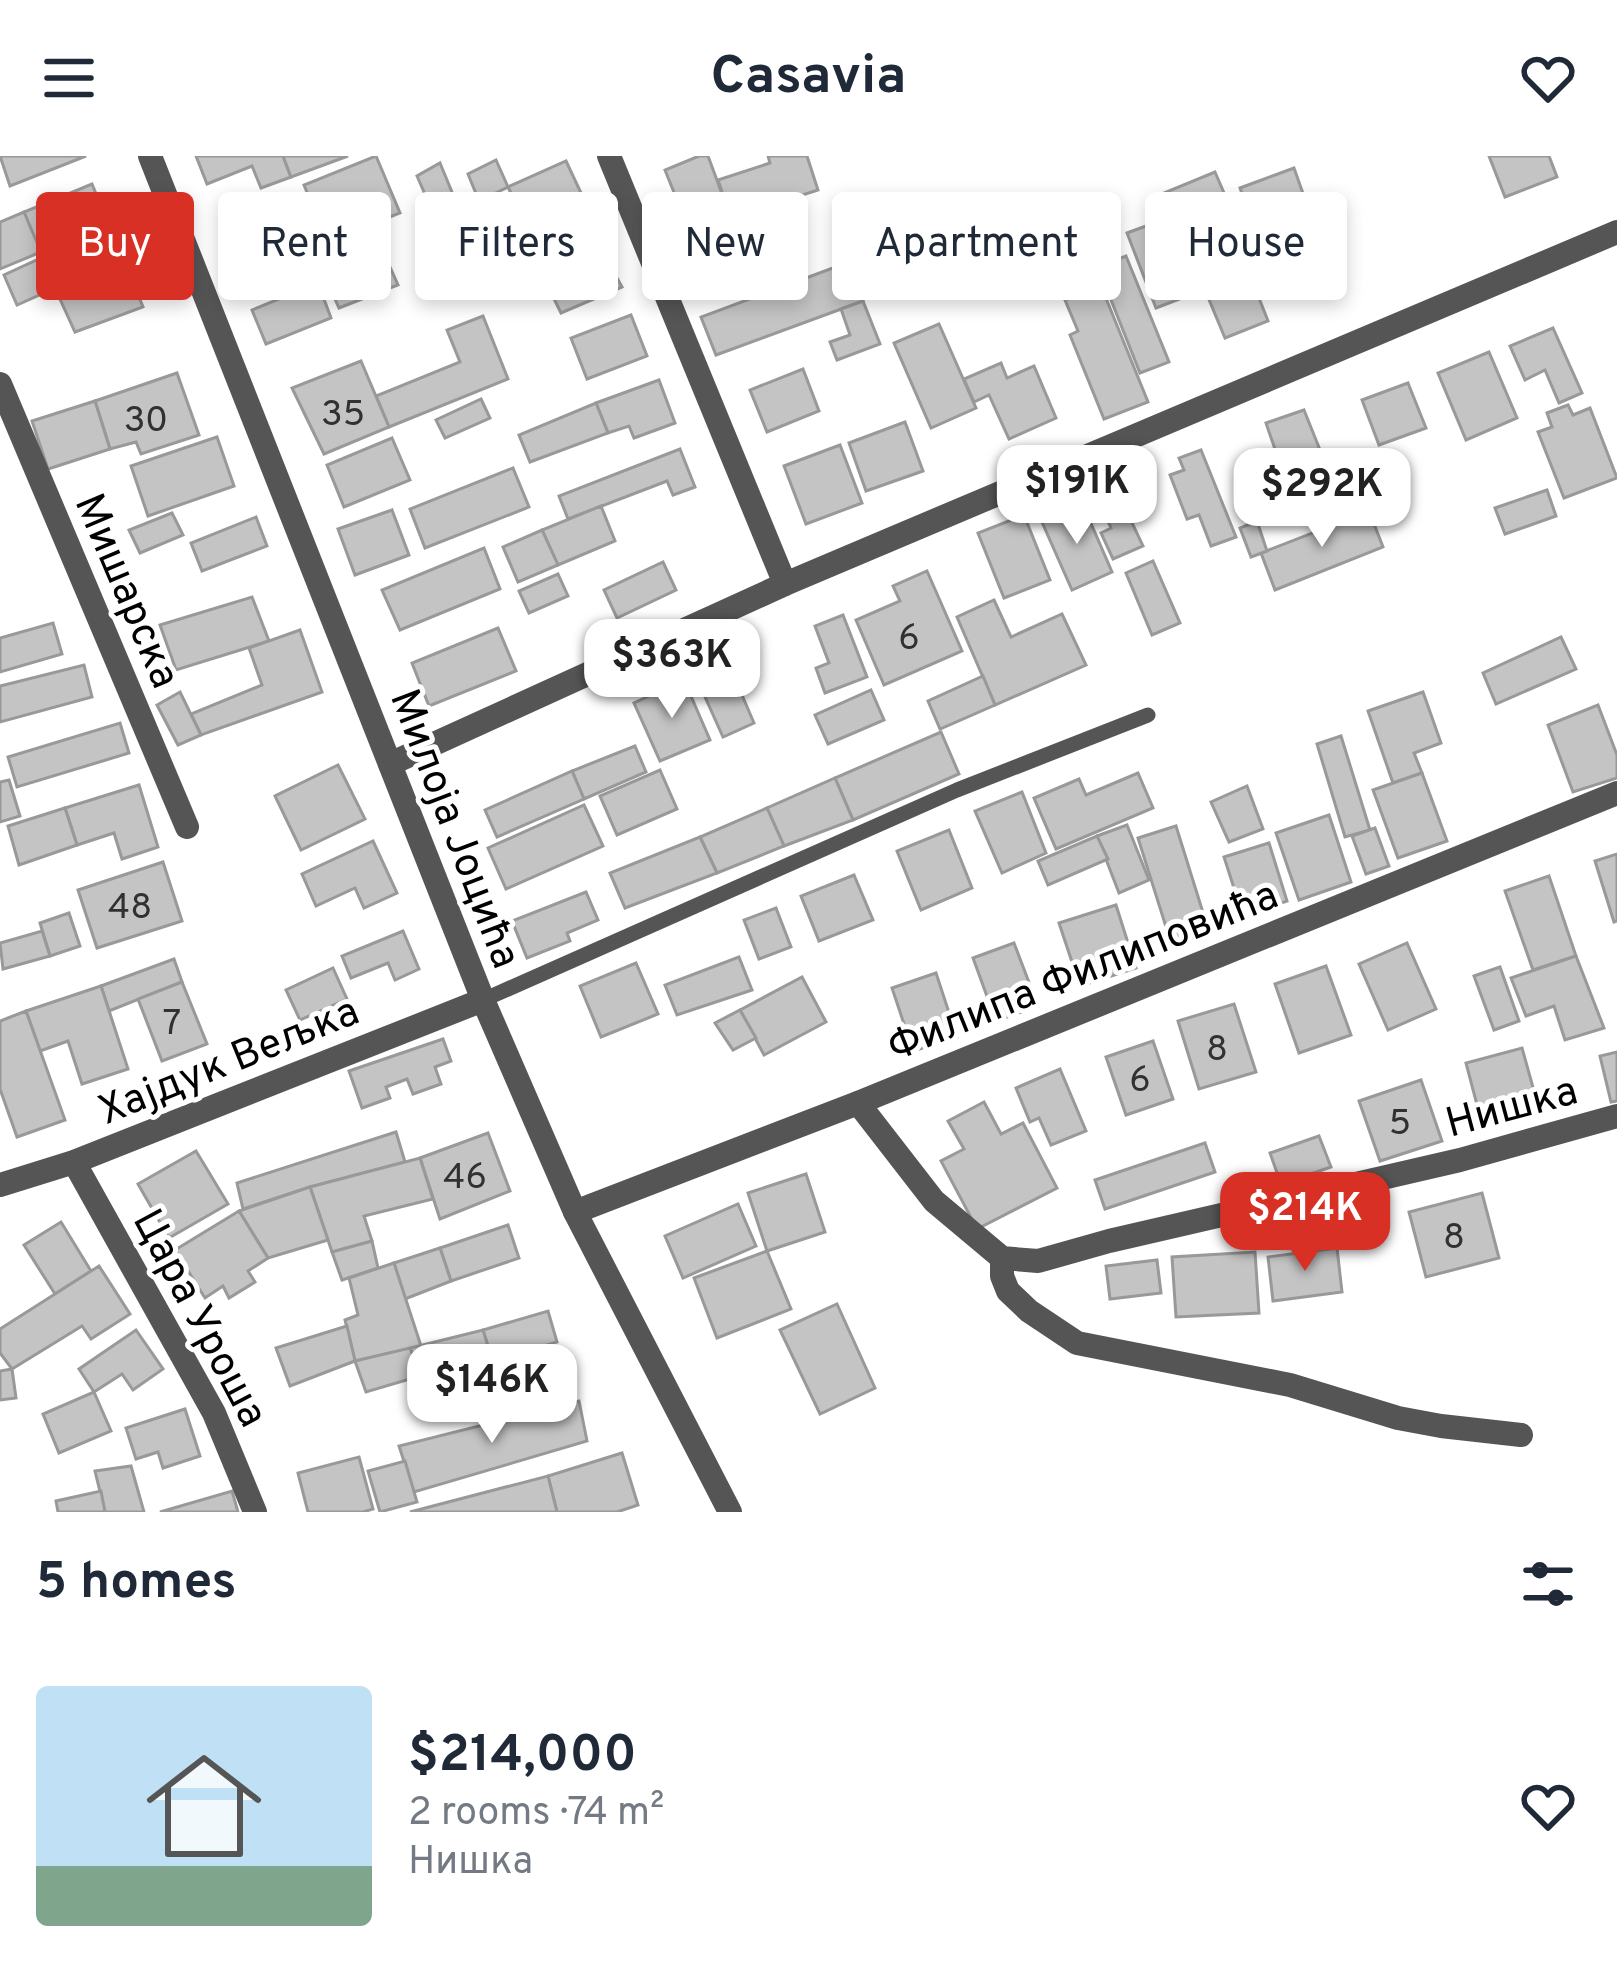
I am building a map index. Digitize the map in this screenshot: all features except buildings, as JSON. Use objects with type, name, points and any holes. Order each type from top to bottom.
[{"type":"street","name":"Милоја Јоцића","points":[[150,156],[483,1000],[575,1212],[730,1512]]},
{"type":"street","points":[[609,156],[785,584]]},
{"type":"street","points":[[390,764],[785,584],[1617,232]]},
{"type":"street","name":"Мишарска","points":[[0,383],[187,827]]},
{"type":"street","name":"Филипа Филиповића","points":[[575,1212],[858,1103],[1617,793]]},
{"type":"street","name":"Хајдук Вељка","points":[[0,1185],[74,1162],[483,1000]]},
{"type":"street","points":[[858,1103],[934,1201],[1002,1258],[1008,1291],[1028,1311],[1077,1343],[1290,1385],[1420,1422],[1522,1435]]},
{"type":"street","name":"Нишка","points":[[1002,1258],[1038,1261],[1460,1160],[1617,1116]]},
{"type":"street","name":"Цара Уроша","points":[[74,1162],[214,1413],[255,1512]]},
{"type":"lane","points":[[483,1000],[957,790],[1148,715]]}]
